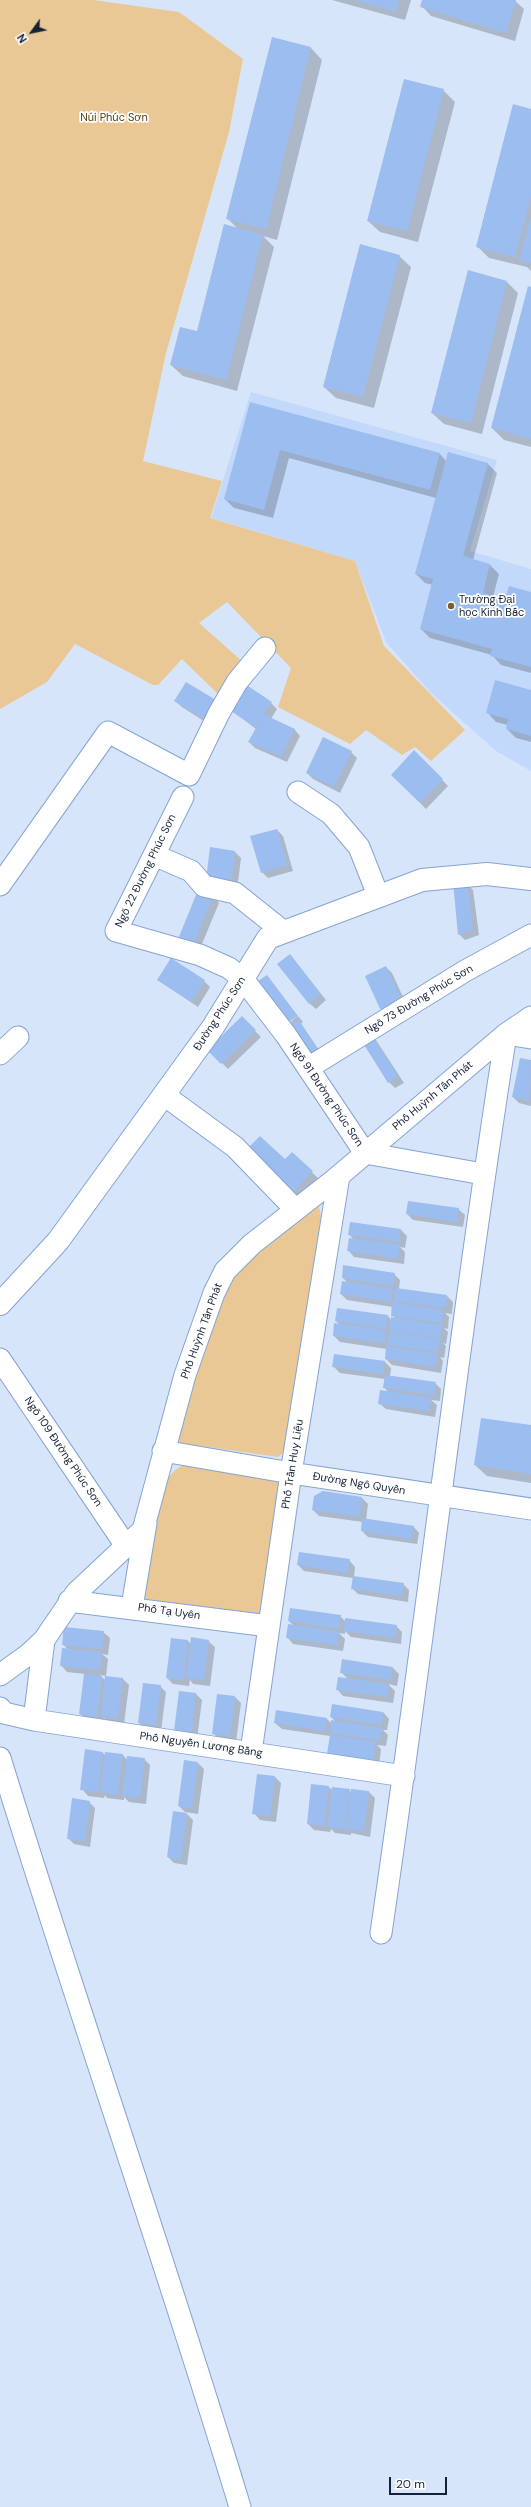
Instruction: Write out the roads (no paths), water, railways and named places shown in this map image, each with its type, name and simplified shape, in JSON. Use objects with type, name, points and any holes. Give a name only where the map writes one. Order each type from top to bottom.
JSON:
[{"type":"street","points":[[0,885],[108,732],[189,775],[219,713],[237,682],[265,648]]},
{"type":"street","points":[[298,792],[331,814],[359,847],[378,895]]},
{"type":"street","name":"Ngõ 22 Đường Phúc Sơn","points":[[183,797],[116,931],[200,955],[229,968],[243,979]]},
{"type":"street","points":[[154,855],[191,871],[204,886],[235,893],[284,932]]},
{"type":"street","name":"Đường Phúc Sơn","points":[[1,1300],[58,1241],[213,1027],[268,938],[378,895],[422,880],[440,876],[487,874],[531,879]]},
{"type":"street","name":"Ngõ 73 Đường Phúc Sơn","points":[[308,1068],[466,971],[531,935]]},
{"type":"street","name":"Ngõ 91 Đường Phúc Sơn","points":[[243,979],[308,1068],[365,1154],[483,1174]]},
{"type":"street","name":"Phố Huỳnh Tấn Phát","points":[[0,1675],[29,1654],[44,1640],[69,1601],[139,1534],[146,1523],[185,1375],[220,1281],[226,1271],[252,1244],[339,1176],[506,1034],[531,1017]]},
{"type":"street","points":[[381,1933],[442,1496],[483,1174],[506,1034],[531,1038]]},
{"type":"street","points":[[0,1054],[18,1037]]},
{"type":"street","points":[[164,1095],[235,1146],[295,1209]]},
{"type":"street","name":"Phố Trần Huy Liệu","points":[[251,1752],[291,1473],[339,1176]]},
{"type":"street","name":"Ngõ 109 Đường Phúc Sơn","points":[[0,1359],[126,1546]]},
{"type":"street","name":"Đường Ngô Quyền","points":[[164,1451],[291,1473],[531,1509]]},
{"type":"street","points":[[132,1607],[146,1523]]},
{"type":"street","name":"Phố Tạ Uyên","points":[[69,1601],[132,1607],[269,1626]]},
{"type":"street","points":[[34,1720],[44,1640]]},
{"type":"street","name":"Phố Nguyễn Lương Bằng","points":[[0,1708],[4,1713],[34,1720],[404,1776]]},
{"type":"street","points":[[0,1758],[80,2012],[192,2350],[240,2507]]},
{"type":"place","name":"Trường Đại học Kinh Bắc","points":[[451,606]]},
{"type":"park label","name":"Núi Phúc Sơn","points":[[114,118]]}]
